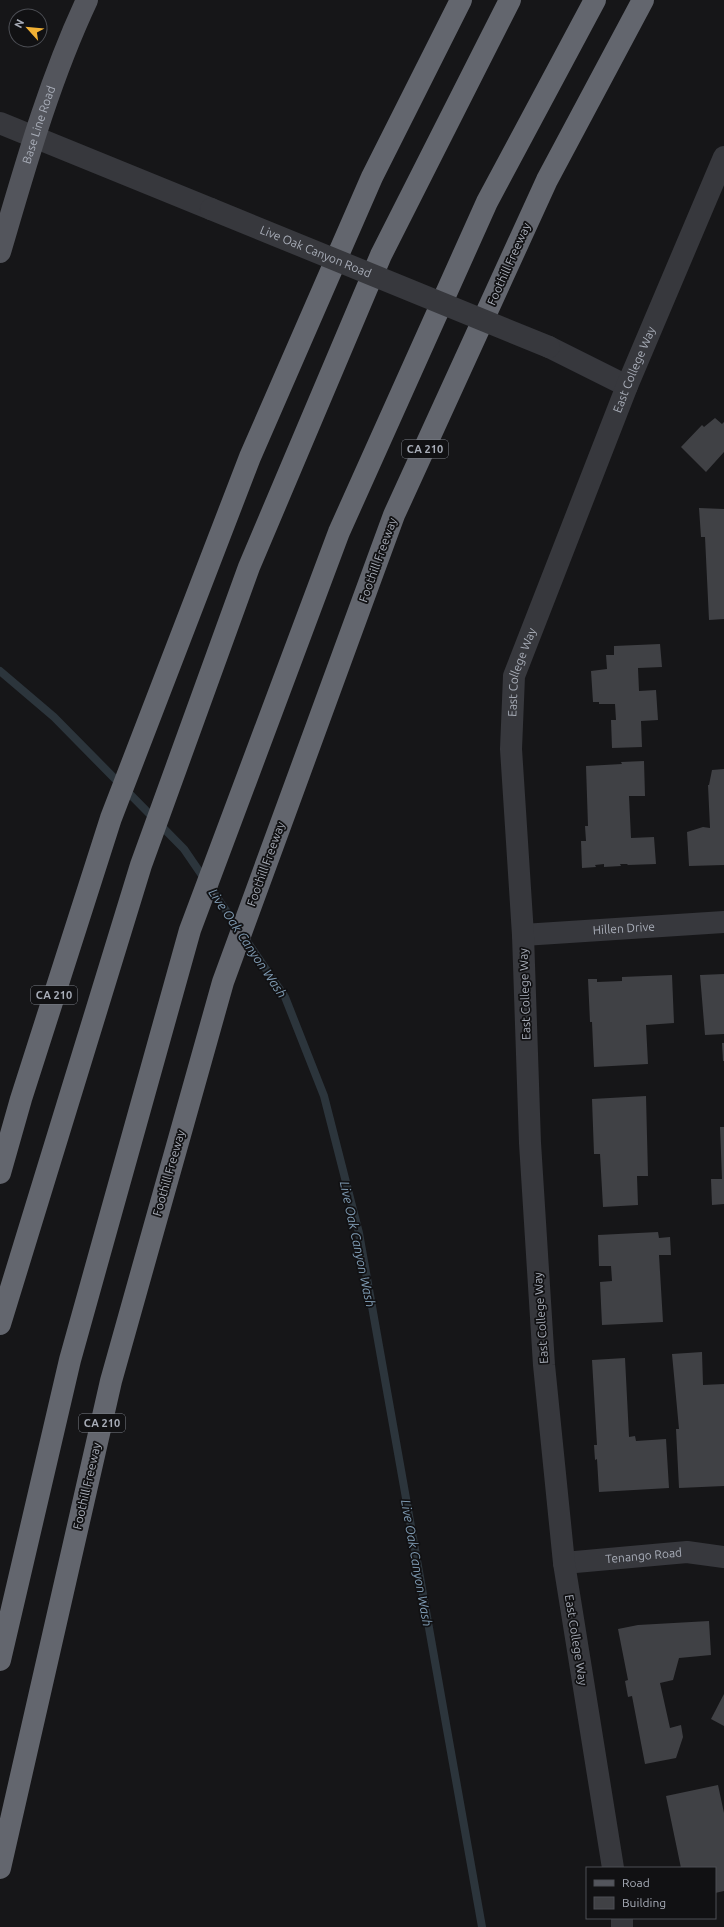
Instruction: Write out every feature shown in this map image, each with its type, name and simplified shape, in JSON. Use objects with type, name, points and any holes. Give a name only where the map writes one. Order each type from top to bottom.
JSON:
[{"type":"highway","name":"CA 210","points":[[0,1173],[21,1099],[111,818],[253,449],[372,177],[461,0]]},
{"type":"highway","points":[[0,1324],[141,865],[249,567],[381,256],[510,0]]},
{"type":"highway","points":[[0,1660],[70,1360],[190,930],[342,525],[487,202],[595,0]]},
{"type":"highway","name":"Foothill Freeway","points":[[0,1868],[111,1381],[223,982],[394,516],[547,180],[643,0]]},
{"type":"main road","name":"Base Line Road","points":[[0,252],[34,136],[69,40],[87,0]]},
{"type":"street","name":"Live Oak Canyon Road","points":[[0,124],[34,136],[549,348],[627,386]]},
{"type":"street","name":"East College Way","points":[[614,1867],[564,1563],[543,1350],[530,1143],[523,936],[511,749],[514,676],[627,386],[724,157]]},
{"type":"street","name":"Hillen Drive","points":[[523,936],[724,922]]},
{"type":"street","name":"Tenango Road","points":[[564,1563],[687,1552],[724,1557]]},
{"type":"building","points":[[715,418],[722,424],[724,422],[724,452],[706,472],[681,447],[702,425],[704,427]]},
{"type":"building","points":[[699,508],[724,509],[724,619],[709,620],[705,537],[701,537]]},
{"type":"building","points":[[660,644],[662,667],[638,668],[639,691],[656,690],[658,720],[641,721],[642,747],[612,748],[611,720],[616,720],[615,704],[599,704],[599,702],[593,702],[591,671],[607,669],[606,655],[614,655],[614,646]]},
{"type":"building","points":[[644,761],[645,796],[629,796],[631,838],[654,837],[656,864],[620,864],[621,866],[604,867],[604,864],[595,865],[596,867],[582,868],[581,841],[586,841],[585,826],[588,826],[586,766]]},
{"type":"building","points":[[724,769],[724,865],[689,866],[687,832],[703,827],[710,828],[708,785],[712,770]]},
{"type":"building","points":[[724,974],[724,1034],[705,1035],[700,975]]},
{"type":"building","points":[[672,975],[674,1023],[646,1025],[648,1064],[594,1067],[588,979],[597,979],[597,982],[622,981],[622,977]]},
{"type":"building","points":[[722,1043],[724,1043],[724,1061],[723,1061]]},
{"type":"building","points":[[646,1096],[648,1176],[637,1176],[638,1205],[603,1207],[600,1154],[594,1154],[592,1099]]},
{"type":"building","points":[[720,1127],[724,1127],[724,1204],[712,1205],[711,1179],[722,1179]]},
{"type":"building","points":[[658,1232],[659,1238],[670,1237],[671,1255],[659,1255],[663,1322],[602,1325],[600,1282],[612,1281],[611,1266],[599,1266],[598,1235]]},
{"type":"building","points":[[702,1352],[703,1385],[724,1384],[724,1486],[679,1488],[676,1429],[679,1429],[672,1354]]},
{"type":"building","points":[[625,1358],[629,1437],[635,1436],[636,1441],[666,1439],[669,1488],[599,1492],[597,1459],[595,1460],[594,1445],[597,1445],[592,1360]]},
{"type":"building","points":[[709,1621],[711,1655],[679,1658],[673,1680],[660,1683],[670,1728],[681,1725],[683,1737],[676,1758],[645,1764],[632,1696],[628,1697],[625,1681],[628,1680],[618,1629],[638,1625]]},
{"type":"building","points":[[724,1694],[724,1726],[711,1719]]},
{"type":"building","points":[[718,1785],[724,1813],[724,1891],[716,1893],[716,1867],[681,1867],[666,1796]]},
{"type":"waterway","name":"Live Oak Canyon Wash","points":[[0,671],[54,717],[184,849],[285,997],[324,1096],[359,1233],[482,1927]]}]
